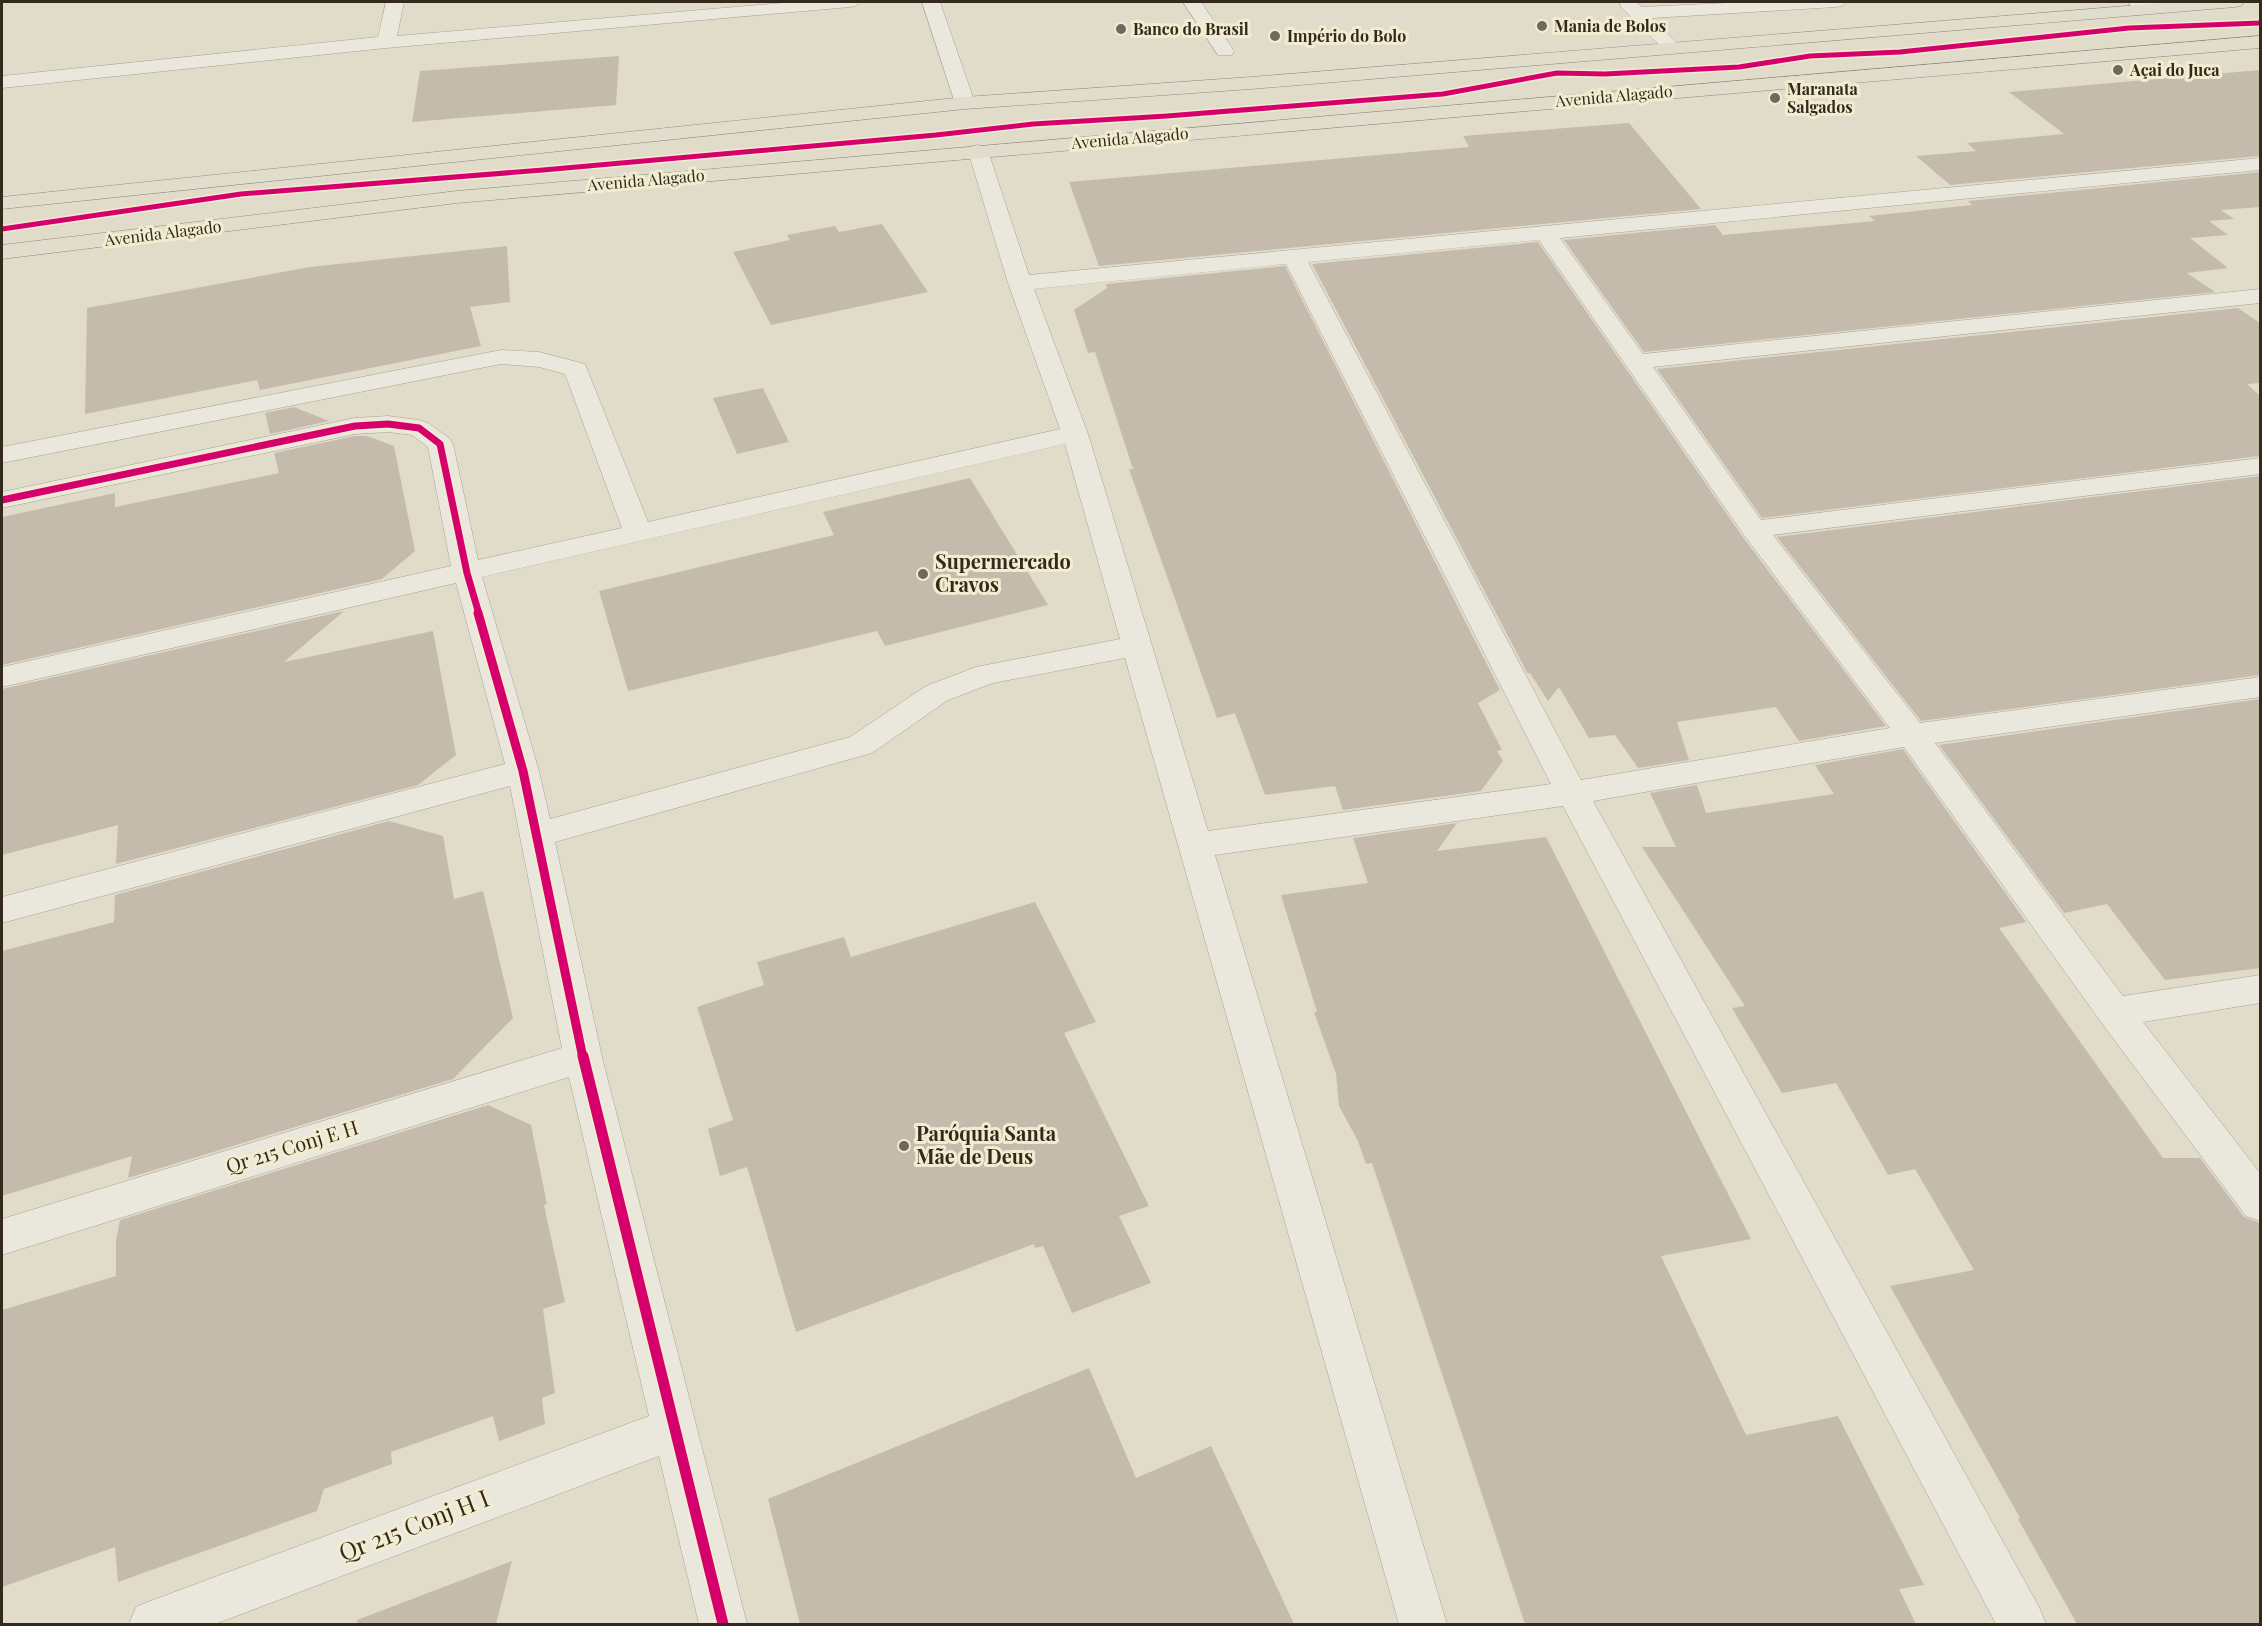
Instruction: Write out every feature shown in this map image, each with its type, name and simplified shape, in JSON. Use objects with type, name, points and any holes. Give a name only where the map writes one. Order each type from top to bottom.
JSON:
[{"type":"main road","points":[[2,202],[454,158],[965,103],[1251,83],[2235,2]]},
{"type":"main road","points":[[2212,3],[2200,9],[2196,20],[2201,25],[2215,33],[2260,40]]},
{"type":"main road","points":[[2087,14],[2116,21],[2133,31],[2139,40],[2133,51]]},
{"type":"main road","name":"Avenida Alagado","points":[[2,252],[457,197],[2260,40]]},
{"type":"main road","points":[[558,188],[545,177],[543,170],[548,157],[560,147]]},
{"type":"main road","points":[[454,158],[471,164],[476,174],[457,197]]},
{"type":"street","points":[[386,42],[395,2]]},
{"type":"street","points":[[2,82],[386,42],[850,2]]},
{"type":"street","points":[[931,2],[965,103]]},
{"type":"street","points":[[1192,2],[1225,51]]},
{"type":"street","points":[[1631,7],[1836,2]]},
{"type":"street","points":[[2137,2],[2164,7]]},
{"type":"street","points":[[1631,7],[1673,48]]},
{"type":"street","points":[[978,151],[1020,283],[1075,434],[1423,1624]]},
{"type":"street","points":[[1020,283],[2260,164]]},
{"type":"street","points":[[1546,234],[1754,529],[1912,735],[2114,1012],[2260,1203]]},
{"type":"street","points":[[1294,257],[1572,793],[2022,1624]]},
{"type":"street","points":[[1635,362],[2260,296]]},
{"type":"street","points":[[2,455],[501,357],[535,357],[576,369],[638,533]]},
{"type":"street","points":[[2,500],[355,426],[388,424],[419,428],[440,444],[467,573],[523,771],[584,1057],[723,1624]]},
{"type":"street","points":[[2,677],[1075,434]]},
{"type":"street","points":[[1754,529],[2260,466]]},
{"type":"street","points":[[537,835],[861,745],[937,693],[987,674],[1137,646]]},
{"type":"street","points":[[1195,845],[1572,793],[1912,735],[2260,687]]},
{"type":"street","points":[[2,910],[523,771]]},
{"type":"street","points":[[2114,1012],[2260,988]]},
{"type":"street","name":"Qr 215 Conj E H","points":[[2,1237],[584,1057]]},
{"type":"street","name":"Qr 215 Conj H I","points":[[153,1624],[675,1428]]},
{"type":"building","points":[[619,56],[616,105],[412,122],[420,71]]},
{"type":"building","points":[[2260,70],[2260,156],[1950,185],[1916,156],[1976,151],[1967,143],[2064,134],[2009,92]]},
{"type":"building","points":[[1629,123],[1701,209],[1099,266],[1069,182],[1469,147],[1463,136]]},
{"type":"building","points":[[2260,172],[2260,207],[2221,210],[2234,219],[2209,221],[2228,235],[2190,238],[2228,268],[2187,273],[2215,292],[1644,352],[1564,240],[1715,225],[1723,235],[1875,221],[1869,216],[1972,205],[1968,201]]},
{"type":"building","points":[[882,224],[928,292],[771,325],[733,252],[790,240],[787,235],[835,226],[839,232]]},
{"type":"building","points":[[1538,242],[1742,536],[1886,726],[1799,741],[1776,707],[1677,722],[1689,760],[1638,768],[1615,735],[1589,738],[1559,687],[1548,701],[1530,673],[1528,674],[1312,264]]},
{"type":"building","points":[[507,246],[510,302],[470,307],[481,346],[260,390],[257,380],[85,414],[87,308],[310,267]]},
{"type":"building","points":[[1285,266],[1500,690],[1478,703],[1502,750],[1497,751],[1503,761],[1481,791],[1343,810],[1335,786],[1265,795],[1235,713],[1217,718],[1129,469],[1133,469],[1095,352],[1088,353],[1074,310],[1107,288],[1106,284]]},
{"type":"building","points":[[2238,308],[2260,323],[2260,383],[2247,384],[2260,396],[2260,456],[1762,518],[1657,369]]},
{"type":"building","points":[[763,388],[789,442],[737,454],[713,398]]},
{"type":"building","points":[[294,407],[329,421],[270,434],[265,413]]},
{"type":"building","points":[[355,436],[367,436],[394,446],[415,551],[382,579],[2,665],[2,517],[115,493],[115,507],[279,473],[274,453]]},
{"type":"building","points":[[2260,476],[2260,675],[1921,721],[1777,537]]},
{"type":"building","points":[[970,478],[1048,605],[885,646],[877,631],[628,691],[599,591],[834,535],[823,512]]},
{"type":"building","points":[[344,611],[284,662],[433,631],[456,755],[418,785],[116,864],[118,825],[2,855],[2,689]]},
{"type":"building","points":[[2260,699],[2260,968],[2165,980],[2107,904],[2064,913],[1939,745]]},
{"type":"building","points":[[1903,749],[2026,922],[1999,928],[2163,1158],[2200,1158],[2244,1217],[2260,1223],[2260,1624],[2077,1624],[1890,1286],[1974,1270],[1915,1169],[1888,1175],[1836,1083],[1782,1093],[1732,1008],[1745,1006],[1642,847],[1676,847],[1650,793],[1697,785],[1706,813],[1834,794],[1815,765]]},
{"type":"building","points":[[389,821],[443,836],[454,899],[483,891],[513,1018],[453,1079],[128,1178],[132,1156],[2,1196],[2,951],[114,922],[115,895]]},
{"type":"building","points":[[1457,823],[1437,851],[1546,837],[1751,1239],[1661,1256],[1746,1435],[1838,1416],[1924,1585],[1899,1589],[1916,1624],[1525,1624],[1372,1163],[1366,1164],[1358,1141],[1339,1106],[1336,1074],[1314,1012],[1317,1012],[1281,895],[1368,883],[1353,838]]},
{"type":"building","points":[[1035,902],[1096,1022],[1064,1033],[1149,1206],[1119,1216],[1151,1283],[1072,1313],[1043,1246],[1035,1248],[1034,1244],[796,1332],[747,1167],[720,1176],[708,1129],[733,1120],[697,1007],[764,985],[757,962],[844,937],[851,957]]},
{"type":"building","points":[[488,1105],[531,1125],[547,1204],[544,1205],[565,1302],[543,1309],[555,1393],[542,1398],[545,1424],[499,1441],[493,1416],[391,1452],[392,1464],[324,1489],[317,1511],[118,1582],[115,1547],[2,1587],[2,1310],[116,1276],[116,1241],[120,1220]]},
{"type":"building","points":[[1089,1368],[1136,1478],[1211,1446],[1294,1624],[800,1624],[768,1499]]},
{"type":"building","points":[[512,1561],[496,1624],[358,1624],[357,1620]]},
{"type":"cycle path","points":[[2,229],[241,194],[543,170],[936,135],[1033,124],[1167,116],[1443,94],[1557,73],[1605,74],[1739,67],[1810,56],[1900,52],[2129,28],[2260,23]]},
{"type":"cycle path","points":[[2,500],[355,426],[388,424],[419,428],[440,444],[467,573],[523,771],[583,1057],[723,1624]]},
{"type":"place","name":"Mania de Bolos","points":[[1542,26]]},
{"type":"place","name":"Banco do Brasil","points":[[1121,29]]},
{"type":"place","name":"Império do Bolo","points":[[1275,36]]},
{"type":"place","name":"Açai do Juca","points":[[2118,70]]},
{"type":"place","name":"Maranata Salgados","points":[[1775,98]]},
{"type":"place","name":"Supermercado Cravos","points":[[923,574]]},
{"type":"place","name":"Paróquia Santa Mãe de Deus","points":[[904,1146]]}]
